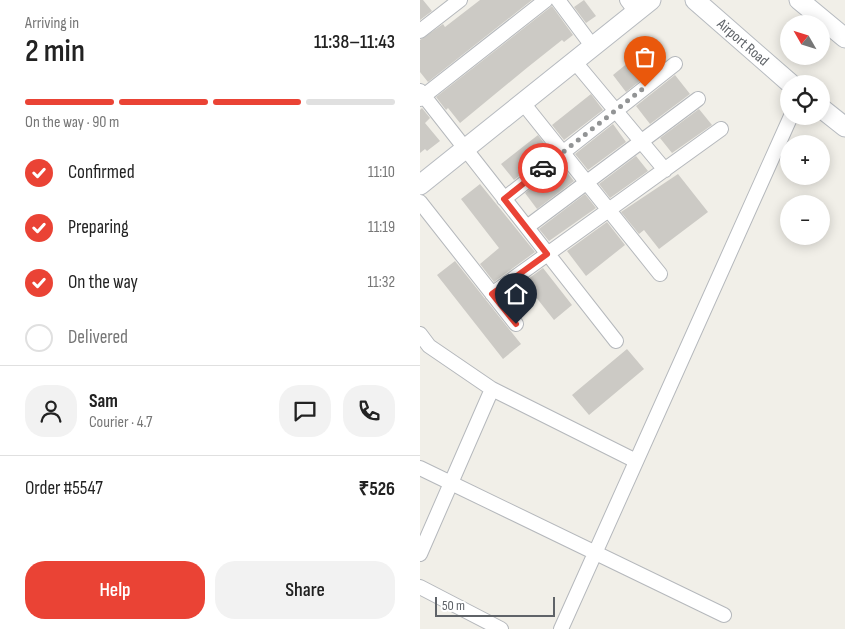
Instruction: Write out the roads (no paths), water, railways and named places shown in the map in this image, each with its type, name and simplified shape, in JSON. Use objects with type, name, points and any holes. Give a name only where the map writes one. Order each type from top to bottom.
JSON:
[{"type":"street","points":[[420,31],[460,0]]},
{"type":"street","points":[[546,0],[421,96],[466,150],[616,341]]},
{"type":"street","points":[[558,0],[593,47]]},
{"type":"street","name":"Airport Road","points":[[695,0],[782,75]]},
{"type":"street","points":[[799,0],[845,38]]},
{"type":"street","points":[[420,186],[593,47],[638,4]]},
{"type":"street","points":[[575,62],[665,170]]},
{"type":"street","points":[[504,199],[675,64]]},
{"type":"street","points":[[527,227],[698,99]]},
{"type":"street","points":[[523,103],[660,274]]},
{"type":"street","points":[[830,115],[845,127]]},
{"type":"street","points":[[561,629],[787,125]]},
{"type":"street","points":[[492,294],[721,129]]},
{"type":"street","points":[[420,202],[516,324]]},
{"type":"street","points":[[420,334],[429,346],[492,389],[636,461]]},
{"type":"street","points":[[420,554],[492,389]]},
{"type":"street","points":[[420,468],[724,616]]},
{"type":"street","points":[[420,587],[502,629]]}]
